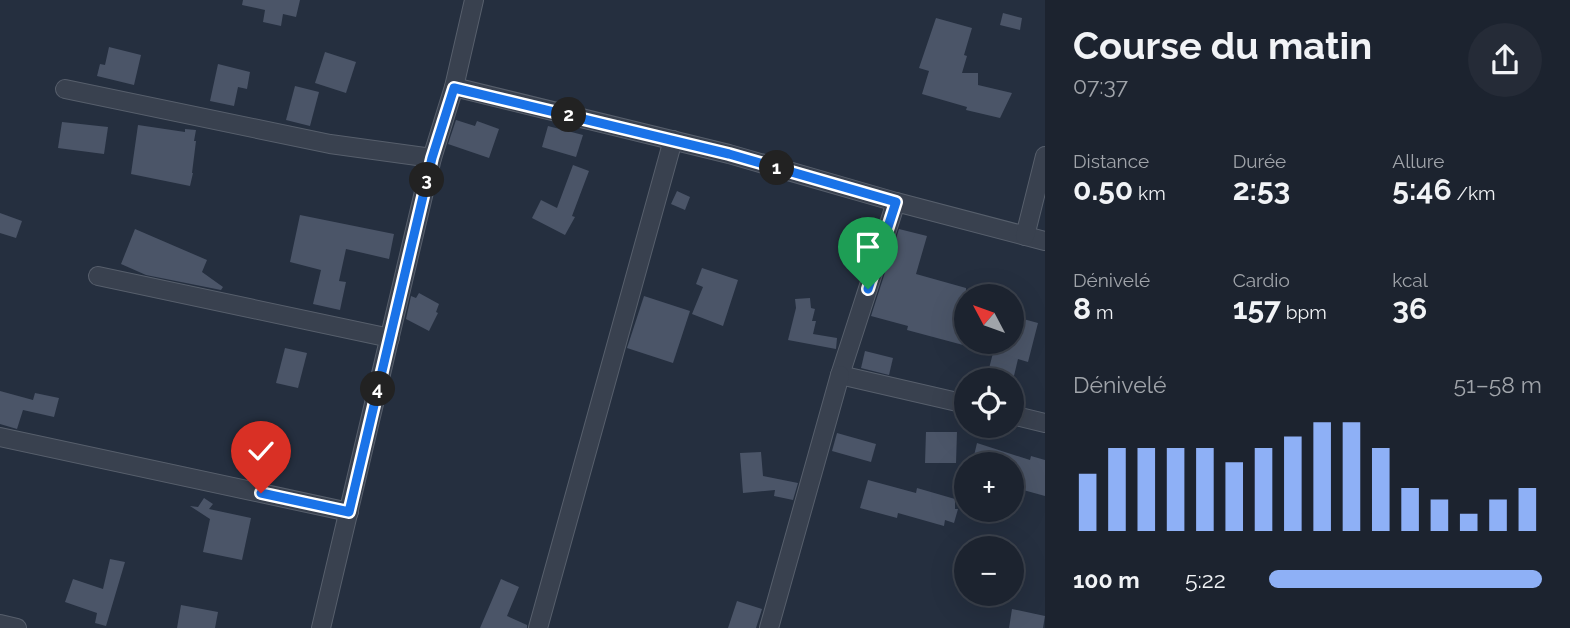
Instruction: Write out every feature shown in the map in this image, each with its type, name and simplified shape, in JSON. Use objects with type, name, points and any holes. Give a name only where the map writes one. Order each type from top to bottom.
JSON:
[{"type":"street","points":[[321,628],[432,158],[454,88],[474,0]]},
{"type":"street","points":[[454,88],[729,154],[1045,241]]},
{"type":"street","points":[[65,89],[330,144],[432,158]]},
{"type":"street","points":[[538,628],[673,140]]},
{"type":"street","points":[[1025,236],[1045,156]]},
{"type":"street","points":[[769,628],[840,375],[896,202]]},
{"type":"street","points":[[98,276],[390,338]]},
{"type":"street","points":[[840,375],[954,401]]},
{"type":"street","points":[[1024,418],[1045,423]]},
{"type":"street","points":[[0,437],[349,512]]},
{"type":"street","points":[[0,624],[17,628]]},
{"type":"building","points":[[243,0],[300,0],[296,17],[283,14],[281,26],[263,22],[265,10],[242,5]]},
{"type":"building","points":[[1003,13],[1022,18],[1020,30],[1000,25]]},
{"type":"building","points":[[936,18],[972,28],[962,73],[978,73],[978,85],[1012,93],[1000,118],[966,110],[967,107],[922,94],[929,71],[919,68]]},
{"type":"building","points":[[109,47],[141,55],[134,85],[97,76],[100,64],[105,65]]},
{"type":"building","points":[[325,52],[356,62],[346,93],[315,83]]},
{"type":"building","points":[[218,64],[250,72],[247,89],[238,87],[234,106],[210,101]]},
{"type":"building","points":[[295,86],[319,92],[310,126],[286,120]]},
{"type":"building","points":[[456,120],[475,126],[477,121],[499,129],[489,158],[448,144]]},
{"type":"building","points":[[62,122],[108,127],[104,154],[58,148]]},
{"type":"building","points":[[138,125],[185,132],[185,129],[196,130],[190,186],[131,174]]},
{"type":"building","points":[[548,126],[583,135],[576,157],[542,147]]},
{"type":"building","points":[[573,165],[589,171],[572,216],[575,217],[565,235],[532,218],[541,200],[557,208]]},
{"type":"building","points":[[677,191],[690,197],[685,210],[671,204]]},
{"type":"building","points":[[0,213],[22,221],[16,238],[0,233]]},
{"type":"building","points":[[300,215],[394,234],[389,259],[346,249],[339,281],[346,282],[340,310],[313,304],[321,270],[290,262]]},
{"type":"building","points":[[135,229],[207,260],[202,272],[223,287],[221,290],[146,275],[121,264]]},
{"type":"building","points":[[899,229],[927,236],[916,274],[954,285],[954,343],[907,330],[908,326],[871,316]]},
{"type":"building","points":[[702,268],[738,280],[723,326],[692,314],[703,287],[696,284]]},
{"type":"building","points":[[419,293],[439,304],[438,313],[429,331],[406,319],[411,296],[416,298]]},
{"type":"building","points":[[644,296],[690,311],[673,363],[627,348]]},
{"type":"building","points":[[810,298],[811,308],[815,309],[812,321],[816,321],[813,334],[837,338],[836,349],[788,340],[796,308],[795,299]]},
{"type":"building","points":[[1024,319],[1038,323],[1028,362],[1018,359],[1016,368],[989,368],[993,354],[1024,354]]},
{"type":"building","points":[[285,348],[307,353],[298,388],[276,383]]},
{"type":"building","points":[[865,351],[893,358],[889,375],[861,368]]},
{"type":"building","points":[[0,391],[33,400],[35,393],[59,398],[54,417],[23,410],[17,429],[0,424]]},
{"type":"building","points":[[926,432],[954,432],[954,438],[957,438],[954,463],[925,463]]},
{"type":"building","points":[[837,433],[876,444],[871,462],[832,451]]},
{"type":"building","points":[[977,443],[1005,452],[975,452]]},
{"type":"building","points":[[761,452],[763,476],[798,483],[793,500],[774,496],[775,490],[743,493],[740,453]]},
{"type":"building","points":[[1031,456],[1045,460],[1045,496],[1024,490],[1024,458],[1030,460]]},
{"type":"building","points":[[868,480],[916,493],[917,488],[954,499],[954,522],[954,523],[945,520],[944,526],[898,513],[897,518],[860,508]]},
{"type":"building","points":[[204,498],[213,504],[209,509],[251,518],[242,560],[203,552],[210,519],[190,506],[198,507]]},
{"type":"building","points":[[110,559],[125,562],[106,626],[95,623],[97,613],[65,602],[73,579],[103,589]]},
{"type":"building","points":[[501,579],[519,587],[507,616],[527,625],[527,628],[480,628]]},
{"type":"building","points":[[737,601],[762,609],[756,628],[728,628]]},
{"type":"building","points":[[181,605],[218,612],[215,628],[177,628]]},
{"type":"building","points":[[1012,609],[1045,616],[1043,628],[1009,628]]},
{"type":"route","points":[[261,493],[349,512],[432,158],[454,88],[729,154],[896,202],[868,289]]}]
